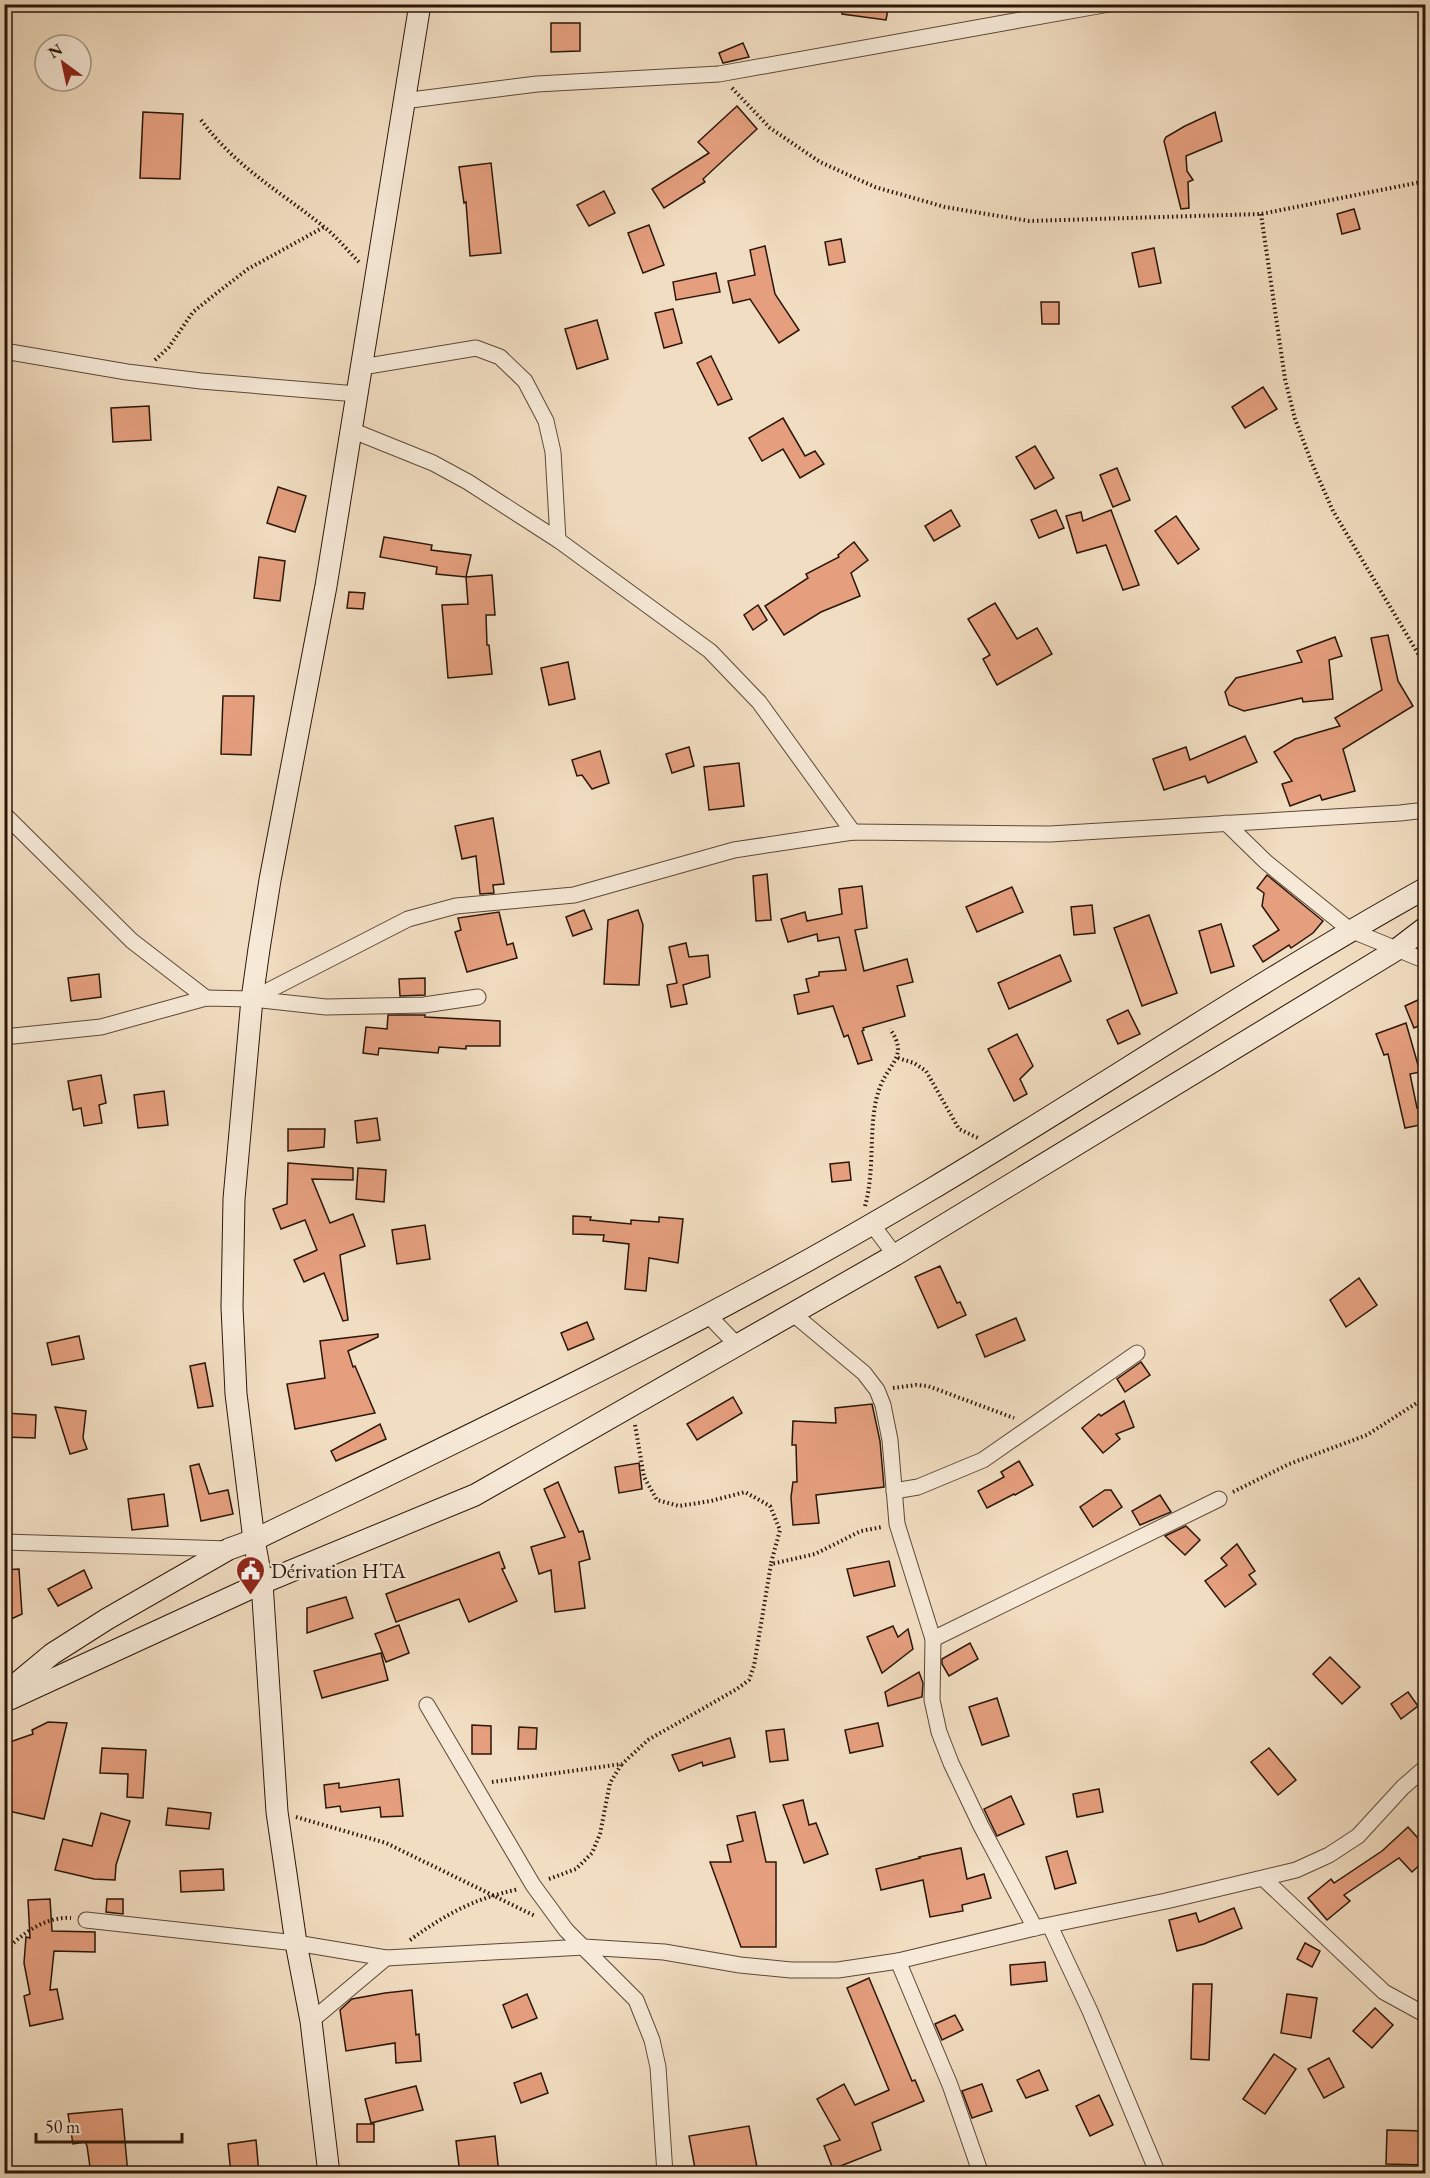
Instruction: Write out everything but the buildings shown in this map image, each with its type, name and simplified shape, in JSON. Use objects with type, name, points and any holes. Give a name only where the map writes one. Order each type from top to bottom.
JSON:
[{"type":"main road","points":[[329,2174],[311,2021],[296,1943],[278,1812],[262,1584],[254,1540],[236,1394],[231,1307],[234,1199],[252,999],[270,880],[326,586],[420,4]]},
{"type":"main road","points":[[4,1694],[62,1649],[107,1619],[229,1549],[254,1540],[519,1411],[708,1315],[929,1191],[1350,930],[1425,888]]},
{"type":"main road","points":[[4,1702],[262,1584],[475,1495],[895,1256],[1396,950],[1425,927]]},
{"type":"street","points":[[403,100],[537,84],[719,74],[1109,4]]},
{"type":"street","points":[[362,367],[476,348],[500,357],[525,381],[546,422],[553,452],[558,540]]},
{"type":"street","points":[[4,351],[127,372],[201,381],[357,394]]},
{"type":"street","points":[[351,430],[433,463],[460,477],[558,540],[710,651],[759,702],[853,832]]},
{"type":"street","points":[[252,999],[408,919],[456,906],[573,895],[734,850],[853,832],[1050,834],[1425,810]]},
{"type":"street","points":[[4,814],[132,941],[206,998]]},
{"type":"street","points":[[1226,823],[1266,862],[1350,930],[1425,961]]},
{"type":"street","points":[[4,1037],[101,1027],[206,998],[252,999],[327,1007],[424,1005],[478,997]]},
{"type":"street","points":[[871,1223],[895,1256]]},
{"type":"street","points":[[792,1313],[864,1373],[877,1390],[884,1405],[890,1440],[897,1524],[933,1639],[932,1700],[939,1732],[951,1764],[976,1816],[1043,1927],[1090,2011],[1158,2174]]},
{"type":"street","points":[[708,1315],[737,1345]]},
{"type":"street","points":[[894,1491],[918,1487],[982,1460],[1137,1353]]},
{"type":"street","points":[[933,1639],[1219,1498]]},
{"type":"street","points":[[4,1542],[229,1549]]},
{"type":"street","points":[[428,1705],[533,1886],[566,1930],[636,2000],[652,2040],[658,2067],[665,2174]]},
{"type":"street","points":[[86,1920],[296,1943],[386,1958],[584,1947],[664,1952],[740,1965],[791,1970],[838,1970],[897,1961],[1296,1870],[1329,1856],[1358,1836],[1403,1787],[1425,1767]]},
{"type":"street","points":[[1264,1879],[1384,1992],[1425,2015]]},
{"type":"street","points":[[311,2021],[386,1958]]},
{"type":"street","points":[[897,1961],[950,2085],[981,2174]]},
{"type":"path","points":[[719,74],[770,128],[820,162],[875,187],[945,207],[1029,220],[1261,214],[1425,181]]},
{"type":"path","points":[[201,120],[217,141],[256,177],[324,227],[360,263],[375,288]]},
{"type":"path","points":[[1261,214],[1285,379],[1295,419],[1333,511],[1425,666]]},
{"type":"path","points":[[127,372],[151,364],[169,347],[193,312],[248,269],[324,227]]},
{"type":"path","points":[[853,1234],[869,1194],[875,1112],[880,1087],[898,1058],[897,1043],[890,1029]]},
{"type":"path","points":[[898,1058],[914,1063],[926,1071],[959,1129],[982,1139]]},
{"type":"path","points":[[877,1390],[916,1385],[928,1386],[1031,1426]]},
{"type":"path","points":[[1219,1498],[1289,1464],[1367,1435],[1425,1397]]},
{"type":"path","points":[[1417,1403],[1425,1405]]},
{"type":"path","points":[[476,1785],[622,1764],[648,1740],[737,1689],[748,1680],[754,1666],[771,1564],[780,1530],[770,1506],[745,1492],[679,1506],[657,1500],[644,1477],[631,1405]]},
{"type":"path","points":[[771,1564],[815,1554],[861,1531],[897,1524]]},
{"type":"path","points":[[278,1812],[386,1843],[537,1917]]},
{"type":"path","points":[[4,1952],[37,1925],[66,1918],[86,1920]]},
{"type":"place","name":"Dérivation HTA","points":[[250,1596]]}]
